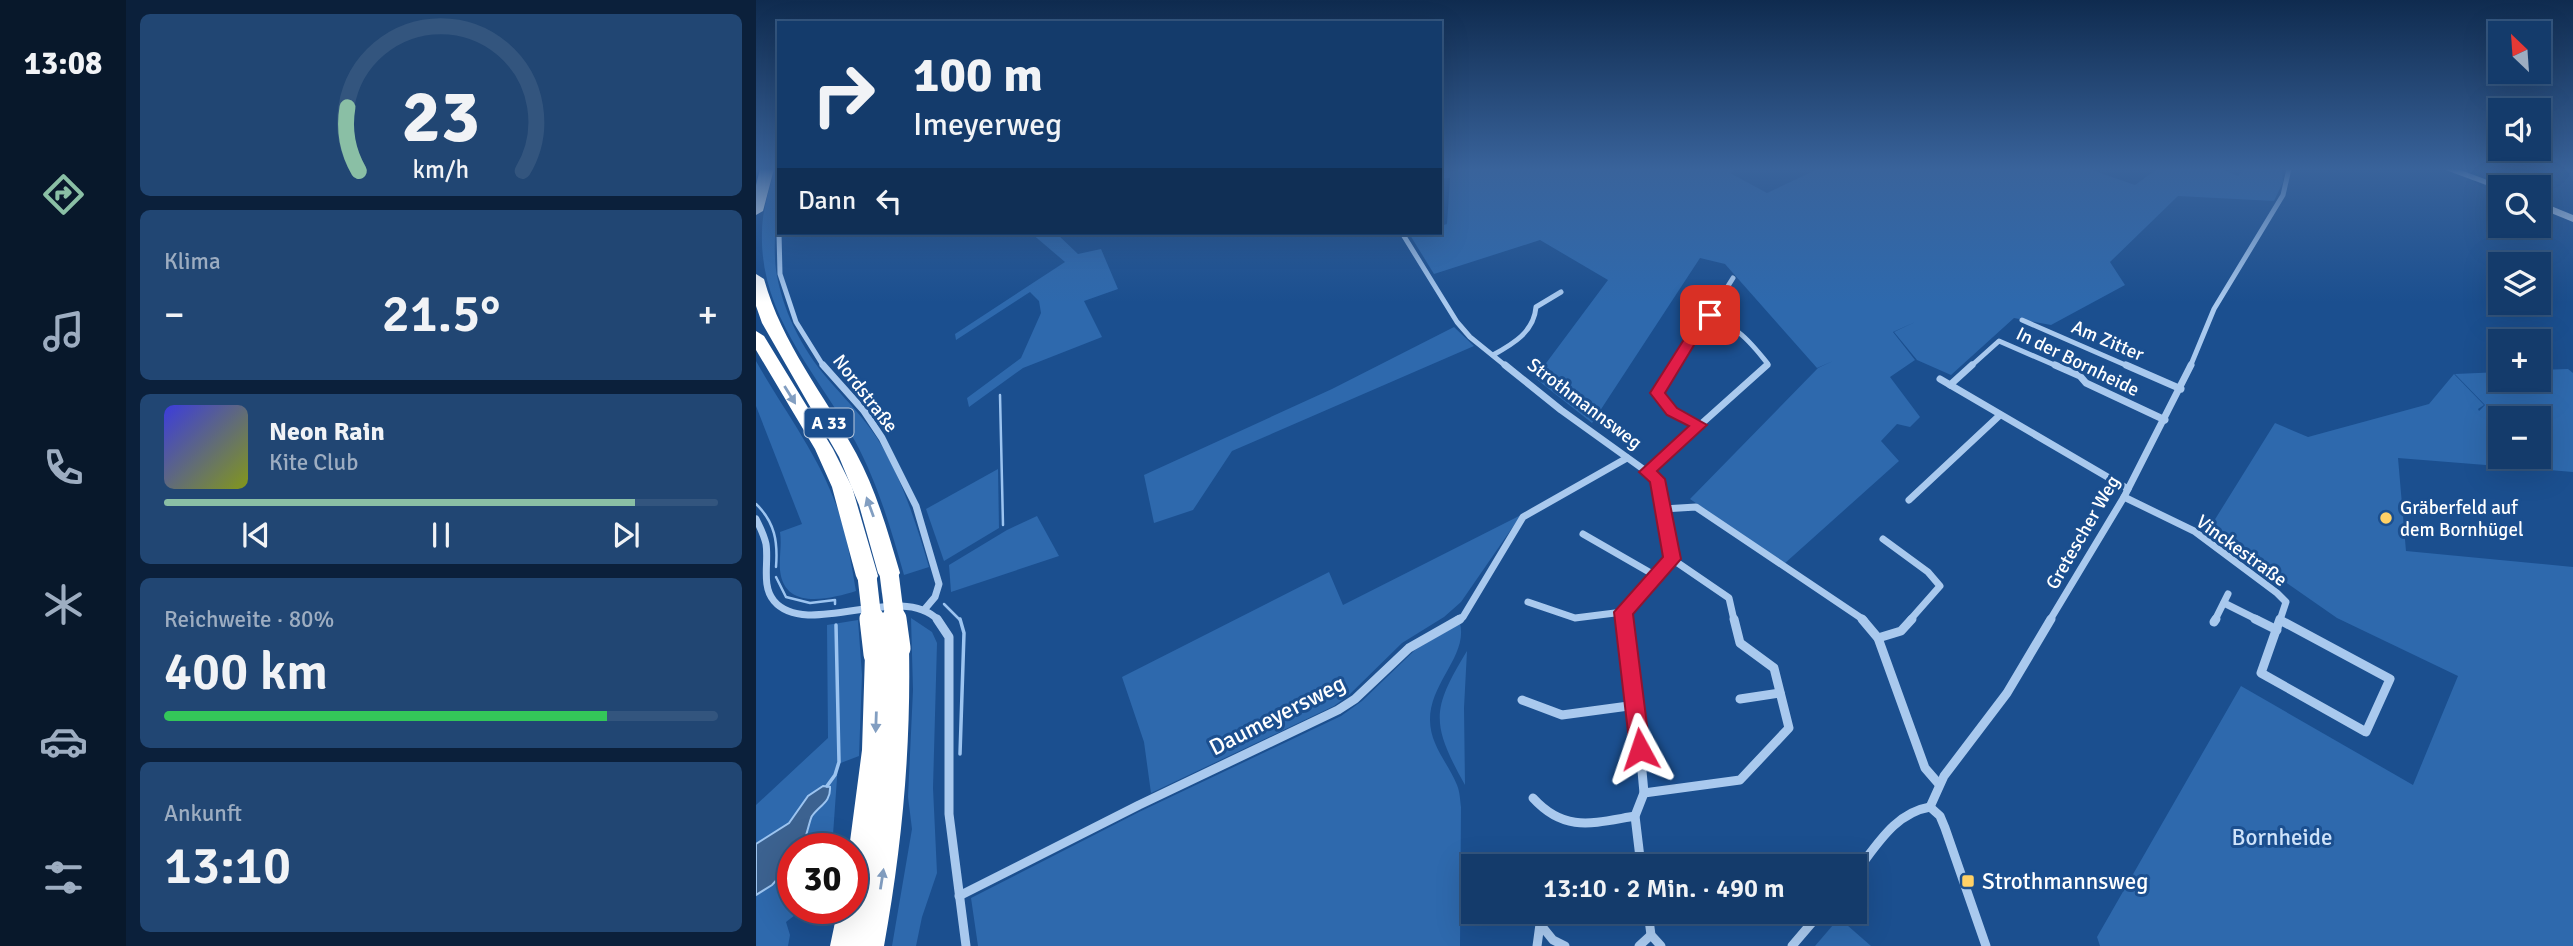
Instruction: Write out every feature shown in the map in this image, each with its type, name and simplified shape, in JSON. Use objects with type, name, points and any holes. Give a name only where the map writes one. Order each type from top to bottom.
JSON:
[{"type":"highway","name":"A 33","points":[[756,279],[765,312],[781,346],[841,441],[859,478],[878,574],[896,772],[888,840],[870,946]]},
{"type":"highway","name":"A 33","points":[[756,336],[824,449],[878,574]]},
{"type":"highway","name":"A 33","points":[[864,833],[872,782],[877,696],[887,651]]},
{"type":"highway","name":"A 33","points":[[844,946],[849,924]]},
{"type":"street","name":"Gretescher Weg","points":[[1930,807],[1938,783],[2007,693],[2126,493],[2181,389],[2214,309],[2272,213]]},
{"type":"street","name":"Nordstraße","points":[[779,235],[780,274],[796,322],[826,370],[864,411],[882,438],[916,506],[937,569],[939,584],[935,597],[924,610]]},
{"type":"street","name":"Strothmannsweg","points":[[1403,235],[1457,322],[1470,337],[1561,410],[1657,479],[1672,559]]},
{"type":"street","points":[[1711,321],[1710,315],[1733,278]]},
{"type":"street","points":[[1493,355],[1518,341],[1534,320],[1536,307],[1561,292]]},
{"type":"street","name":"Am Zitter","points":[[2022,320],[2181,389]]},
{"type":"street","points":[[1647,472],[1700,425],[1768,364],[1735,326],[1723,321],[1700,325],[1658,393],[1672,411],[1700,425]]},
{"type":"street","name":"In der Bornheide","points":[[1950,385],[1999,341],[2080,376],[2085,383],[2165,420]]},
{"type":"street","points":[[1940,379],[2126,493]]},
{"type":"street","points":[[1909,500],[2000,415]]},
{"type":"street","name":"Daumeyersweg","points":[[959,895],[1338,710],[1355,699],[1409,648],[1463,617],[1523,517],[1627,458]]},
{"type":"street","name":"Vinckestraße","points":[[2126,493],[2194,531],[2277,593],[2286,602],[2278,625]]},
{"type":"street","points":[[1663,509],[1696,507],[1861,617],[1878,638],[1925,768],[1938,783]]},
{"type":"street","points":[[756,519],[766,538],[768,551],[760,584],[777,605],[791,611],[830,614],[881,607],[924,610],[945,625],[950,637],[949,814],[965,946]]},
{"type":"street","points":[[1583,534],[1656,576]]},
{"type":"street","points":[[1878,638],[1901,631],[1940,586],[1933,574],[1891,548],[1883,539]]},
{"type":"street","points":[[1528,602],[1575,618],[1623,612],[1672,559],[1729,598],[1741,643],[1774,668],[1789,728],[1740,780],[1644,793]]},
{"type":"street","points":[[2214,622],[2228,594]]},
{"type":"street","points":[[2224,603],[2278,625],[2390,679],[2366,732],[2261,673],[2278,625]]},
{"type":"street","points":[[1623,612],[1636,705],[1644,793],[1635,816],[1640,854]]},
{"type":"street","points":[[1740,699],[1780,693]]},
{"type":"street","points":[[1522,700],[1562,715],[1636,705]]},
{"type":"street","points":[[1533,798],[1544,811],[1573,825],[1635,816]]},
{"type":"street","points":[[1867,859],[1906,814],[1916,807],[1930,807],[1940,816],[1945,828],[1986,946]]},
{"type":"street","points":[[1537,946],[1540,924],[1553,940],[1565,946]]},
{"type":"street","points":[[1650,924],[1651,935],[1661,946]]},
{"type":"street","points":[[1792,946],[1811,924]]},
{"type":"street","points":[[1639,946],[1651,935]]},
{"type":"green space","points":[[764,213],[776,213],[775,264],[791,320],[814,361],[867,424],[886,453],[908,501],[929,567],[904,575],[883,507],[863,457],[780,317],[764,262]]},
{"type":"green space","points":[[1448,213],[2160,213],[2110,262],[2125,285],[2051,325],[2014,318],[1951,375],[1917,360],[1894,332],[1915,322],[1893,332],[1915,360],[1890,377],[1920,417],[1910,427],[1897,424],[1881,441],[1899,461],[1784,564],[1690,499],[1818,368],[1833,361],[1817,368],[1725,264],[1700,258],[1592,423],[1535,378],[1608,280],[1540,240],[1434,274],[1410,235],[1442,235],[1442,225],[1447,224]]},
{"type":"green space","points":[[1033,235],[1058,235],[1078,254],[1101,249],[1118,289],[1084,301],[1102,337],[1023,368],[969,407],[967,398],[1021,358],[1041,313],[1039,301],[1030,292],[956,340],[955,334],[1065,262]]},
{"type":"green space","points":[[1454,327],[1474,346],[1232,451],[1193,510],[1154,523],[1144,475],[1332,389]]},
{"type":"green space","points":[[756,361],[810,450],[829,487],[843,528],[856,591],[834,597],[810,599],[790,592],[783,583],[780,570],[780,532],[802,524],[756,406]]},
{"type":"green space","name":"Bornheide","points":[[2568,369],[2573,373],[2573,472],[2536,469],[2551,469],[2551,406],[2488,406],[2488,465],[2398,458],[2406,551],[2573,567],[2573,946],[2100,946],[2097,937],[2241,686],[2413,785],[2458,676],[2337,618],[2209,529],[2275,423],[2308,437],[2429,404],[2454,374],[2484,405],[2479,411],[2485,405],[2455,374],[2488,373],[2488,392],[2551,392],[2551,370]]},
{"type":"green space","points":[[998,469],[999,528],[944,561],[926,509]]},
{"type":"green space","points":[[1521,515],[1461,602],[1444,617],[1402,643],[1349,695],[1334,706],[1151,793],[1144,742],[1122,677],[1329,572],[1343,605]]},
{"type":"green space","points":[[1037,516],[1059,556],[951,592],[949,565],[1007,530]]},
{"type":"green space","points":[[911,618],[932,632],[937,643],[933,788],[937,873],[922,917],[916,946],[892,946],[912,829],[908,797],[913,690]]},
{"type":"green space","points":[[858,620],[862,675],[859,756],[838,764],[833,833],[777,833],[777,924],[787,924],[790,935],[788,946],[756,946],[756,805],[828,738],[827,625]]},
{"type":"green space","points":[[1460,623],[1459,647],[1436,693],[1430,720],[1433,738],[1460,796],[1460,946],[978,946],[971,898],[1139,812],[1341,716],[1362,701],[1415,650]]},
{"type":"green space","points":[[1467,651],[1464,708],[1465,785],[1446,747],[1440,717],[1447,688]]},
{"type":"green space","points":[[1834,924],[1846,924],[1871,946],[1815,946]]},
{"type":"shaded area","points":[[823,786],[830,787],[829,796],[812,816],[807,833],[777,833],[777,880],[756,895],[756,844],[789,823],[808,796]]},
{"type":"waterway","points":[[1000,395],[1003,525]]},
{"type":"waterway","points":[[756,504],[774,533],[776,567]]},
{"type":"waterway","points":[[776,577],[786,597],[810,603],[835,600],[835,604]]},
{"type":"waterway","points":[[944,604],[960,620]]},
{"type":"waterway","points":[[960,619],[964,633],[960,754]]},
{"type":"waterway","points":[[827,786],[835,775],[839,762],[836,625]]},
{"type":"place","name":"Gräberfeld auf dem Bornhügel","points":[[2386,518]]},
{"type":"place","name":"Strothmannsweg","points":[[1968,881]]},
{"type":"route","points":[[1640,749],[1623,612],[1672,559],[1657,479],[1647,472],[1700,425],[1672,411],[1658,393],[1700,325],[1711,321],[1710,315]]}]
